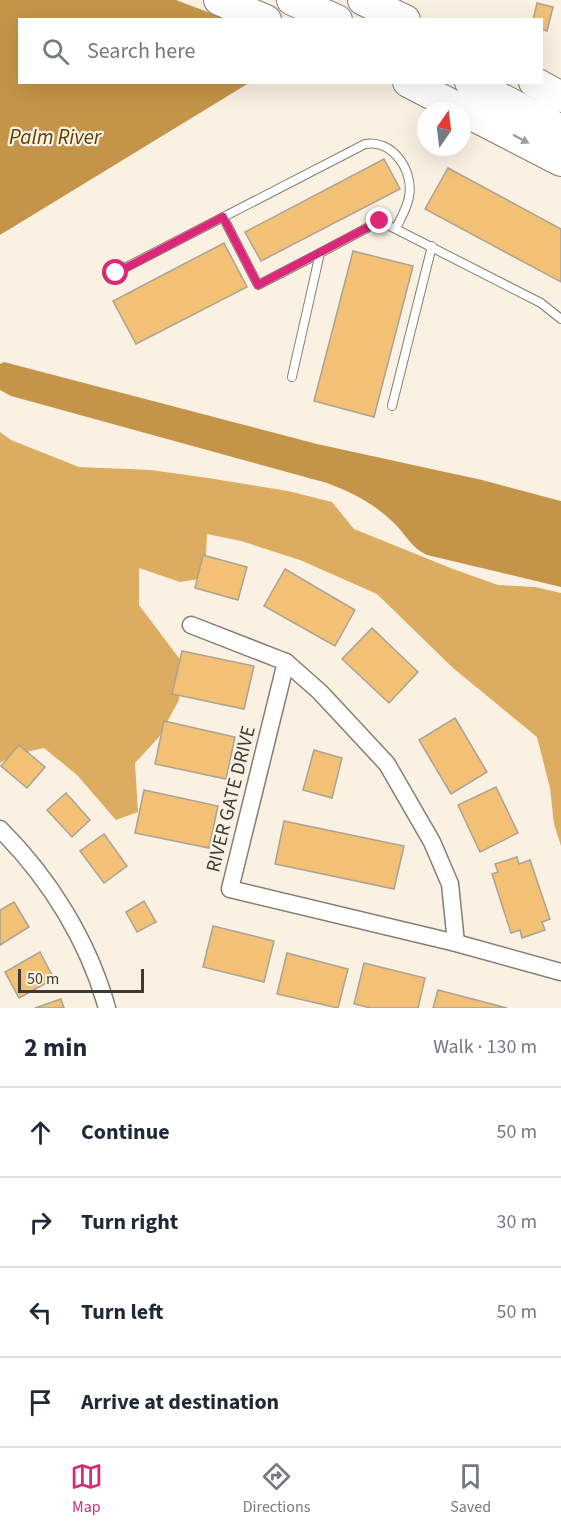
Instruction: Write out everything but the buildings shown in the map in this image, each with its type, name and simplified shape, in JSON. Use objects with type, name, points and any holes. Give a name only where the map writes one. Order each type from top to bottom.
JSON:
[{"type":"highway","points":[[219,0],[261,18]]},
{"type":"highway","points":[[292,0],[332,18]]},
{"type":"highway","points":[[363,0],[401,18]]},
{"type":"highway","points":[[412,84],[561,161]]},
{"type":"highway","points":[[474,84],[561,130]]},
{"type":"highway","points":[[538,84],[561,97]]},
{"type":"street","points":[[191,625],[286,662],[321,692],[387,764],[432,842],[450,884],[456,944]]},
{"type":"street","name":"RIVER GATE DRIVE","points":[[286,662],[230,889],[561,972]]},
{"type":"street","points":[[0,828],[30,858],[83,942],[108,1008]]},
{"type":"lane","points":[[116,273],[365,144],[375,142],[393,152],[408,174],[409,198],[396,228]]},
{"type":"lane","points":[[223,217],[258,285],[380,221],[541,303],[561,319]]},
{"type":"lane","points":[[392,406],[432,246]]},
{"type":"lane","points":[[292,377],[320,253]]},
{"type":"shaded area","points":[[0,432],[11,440],[79,467],[151,470],[288,491],[332,502],[354,529],[453,569],[498,585],[535,587],[561,593],[561,846],[554,824],[550,788],[537,737],[453,668],[377,594],[300,560],[241,541],[207,534],[205,578],[180,582],[139,568],[139,605],[182,662],[179,700],[159,737],[135,763],[138,812],[116,820],[77,775],[44,748],[13,755],[0,763]]},
{"type":"water","name":"Palm River","points":[[0,0],[366,0],[339,18],[18,18],[18,84],[247,84],[0,235]]},
{"type":"water","points":[[4,362],[317,444],[482,480],[561,501],[561,587],[427,555],[421,552],[378,509],[327,483],[11,396],[0,390],[0,364]]},
{"type":"pier","points":[[176,0],[369,0],[346,18],[223,18]]},
{"type":"route","points":[[116,273],[223,217],[258,285],[380,221]]}]
